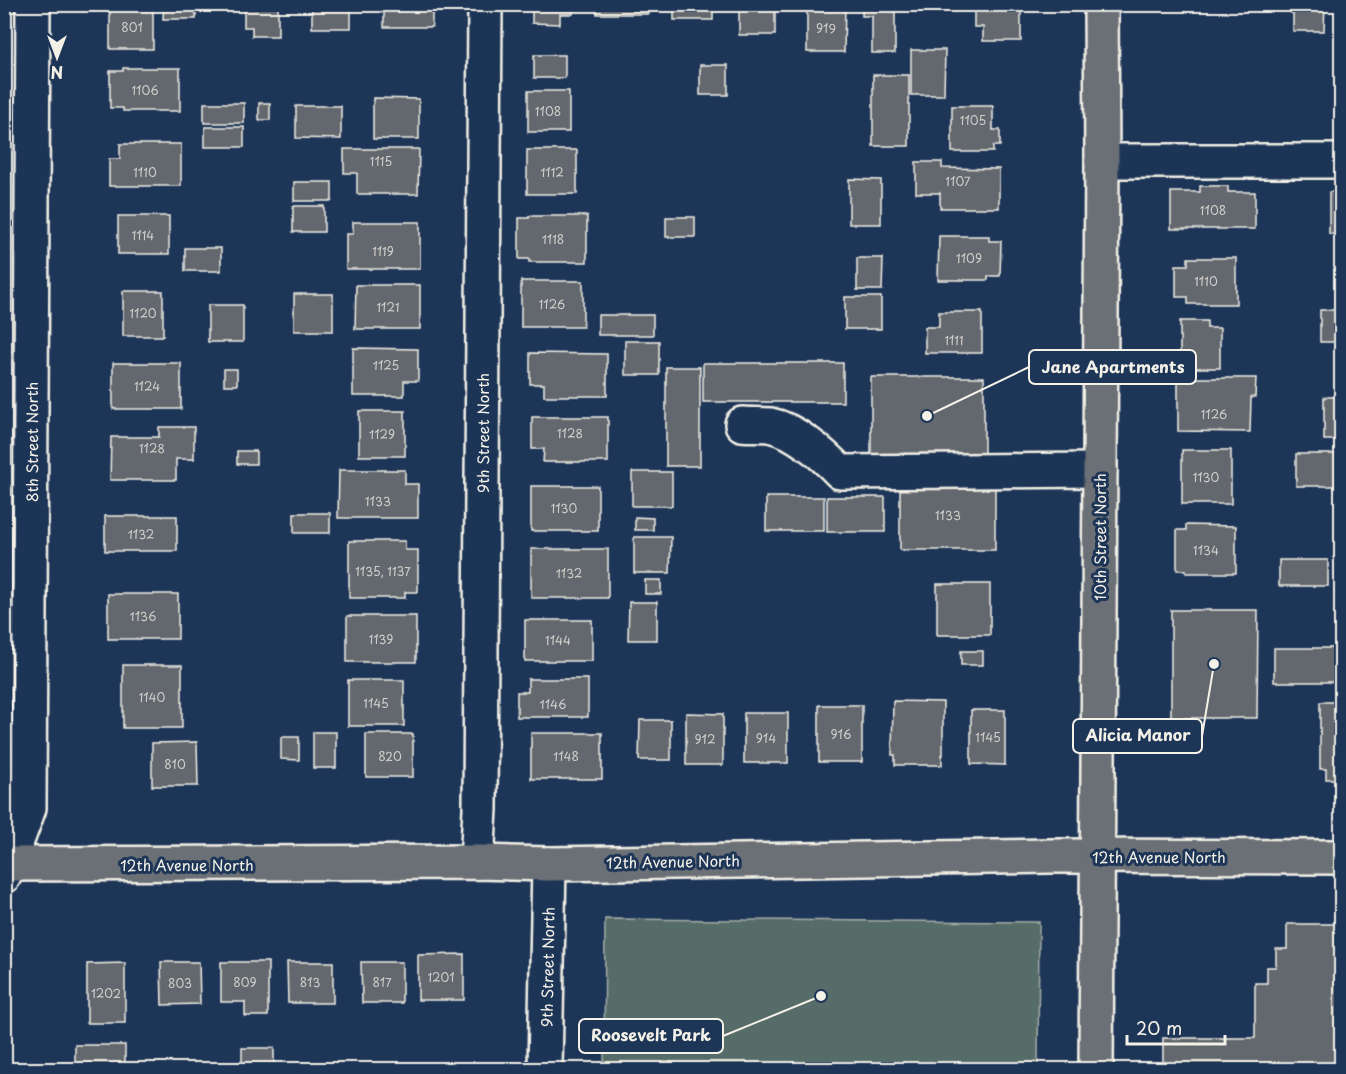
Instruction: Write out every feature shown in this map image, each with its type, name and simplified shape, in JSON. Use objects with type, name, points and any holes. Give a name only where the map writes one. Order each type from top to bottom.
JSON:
[{"type":"main road","name":"10th Street North","points":[[1096,1070],[1101,4]]},
{"type":"main road","name":"12th Avenue North","points":[[6,868],[477,862],[549,864],[1014,856],[1341,856]]},
{"type":"street","name":"8th Street North","points":[[6,868],[29,808],[33,4]]},
{"type":"street","name":"9th Street North","points":[[477,862],[480,809],[485,4]]},
{"type":"street","points":[[1102,161],[1341,161]]},
{"type":"street","points":[[742,424],[771,425],[792,434],[827,457],[840,472],[1100,470]]},
{"type":"street","name":"9th Street North","points":[[546,1070],[549,864]]},
{"type":"green space","points":[[605,919],[1039,922],[1038,1069],[604,1069]]},
{"type":"building","points":[[110,4],[153,4],[153,49],[110,49]]},
{"type":"building","points":[[164,4],[196,4],[196,19],[163,19]]},
{"type":"building","points":[[244,4],[278,4],[278,36],[252,36],[252,27],[244,27]]},
{"type":"building","points":[[312,4],[351,4],[351,28],[312,28]]},
{"type":"building","points":[[369,4],[432,4],[432,27],[384,27],[384,5]]},
{"type":"building","points":[[532,4],[573,4],[573,14],[560,14],[560,24],[532,23]]},
{"type":"building","points":[[597,4],[649,4],[649,14],[597,14]]},
{"type":"building","points":[[674,4],[713,4],[713,20],[674,20]]},
{"type":"building","points":[[739,4],[775,4],[775,35],[739,35]]},
{"type":"building","points":[[807,4],[845,4],[844,52],[807,52]]},
{"type":"building","points":[[862,4],[895,4],[895,53],[872,53],[872,16],[862,16]]},
{"type":"building","points":[[974,4],[1021,4],[1021,41],[983,41],[983,27],[974,27]]},
{"type":"building","points":[[1291,4],[1325,4],[1324,31],[1293,31]]},
{"type":"building","points":[[911,50],[945,50],[944,95],[911,95]]},
{"type":"building","points":[[534,55],[565,55],[565,78],[534,78]]},
{"type":"building","points":[[700,65],[728,65],[728,95],[700,95]]},
{"type":"building","points":[[123,68],[180,68],[180,111],[123,111],[123,108],[110,108],[110,71],[123,71]]},
{"type":"building","points":[[873,75],[909,75],[909,146],[873,146]]},
{"type":"building","points":[[528,91],[569,91],[569,132],[528,132]]},
{"type":"building","points":[[373,98],[419,99],[419,139],[373,139]]},
{"type":"building","points":[[204,103],[244,103],[244,123],[204,123]]},
{"type":"building","points":[[259,103],[270,103],[270,120],[259,120]]},
{"type":"building","points":[[296,106],[341,106],[341,139],[296,138]]},
{"type":"building","points":[[952,106],[993,106],[993,130],[1000,130],[1000,146],[993,146],[993,152],[952,152]]},
{"type":"building","points":[[205,127],[244,127],[244,147],[205,147]]},
{"type":"building","points":[[120,144],[181,144],[181,186],[109,186],[109,159],[120,159]]},
{"type":"building","points":[[344,149],[419,149],[418,194],[357,194],[357,173],[344,173]]},
{"type":"building","points":[[527,150],[577,150],[577,194],[527,194]]},
{"type":"building","points":[[916,162],[942,162],[942,168],[999,169],[999,208],[940,208],[940,193],[916,193]]},
{"type":"building","points":[[849,179],[881,180],[881,224],[849,224]]},
{"type":"building","points":[[294,182],[332,182],[332,201],[294,201]]},
{"type":"building","points":[[1200,186],[1228,186],[1228,192],[1255,192],[1255,229],[1171,229],[1171,192],[1200,192]]},
{"type":"building","points":[[1329,192],[1342,192],[1342,234],[1329,234]]},
{"type":"building","points":[[293,206],[324,206],[324,232],[293,232]]},
{"type":"building","points":[[118,216],[169,216],[169,254],[118,254]]},
{"type":"building","points":[[529,216],[587,216],[587,262],[529,262],[529,259],[519,259],[519,218],[529,218]]},
{"type":"building","points":[[666,217],[695,217],[695,237],[666,237]]},
{"type":"building","points":[[353,222],[420,222],[420,269],[346,269],[346,234],[353,234]]},
{"type":"building","points":[[939,236],[989,236],[989,241],[1001,241],[1000,276],[988,276],[988,280],[938,280]]},
{"type":"building","points":[[185,248],[221,248],[221,271],[185,271]]},
{"type":"building","points":[[857,258],[883,258],[882,290],[857,290]]},
{"type":"building","points":[[1188,258],[1236,258],[1236,304],[1188,304],[1188,297],[1176,297],[1176,265],[1188,265]]},
{"type":"building","points":[[521,281],[583,281],[583,327],[521,327]]},
{"type":"building","points":[[356,285],[420,285],[420,329],[355,329]]},
{"type":"building","points":[[123,291],[163,291],[163,336],[123,336]]},
{"type":"building","points":[[294,294],[333,294],[333,331],[294,331]]},
{"type":"building","points":[[845,297],[881,297],[881,329],[845,329]]},
{"type":"building","points":[[208,305],[243,305],[243,342],[208,342]]},
{"type":"building","points":[[1320,310],[1342,310],[1342,342],[1320,342]]},
{"type":"building","points":[[939,312],[982,312],[982,353],[925,353],[925,327],[939,327]]},
{"type":"building","points":[[598,315],[653,315],[653,335],[598,335]]},
{"type":"building","points":[[1180,321],[1207,321],[1207,328],[1220,328],[1220,368],[1180,368]]},
{"type":"building","points":[[625,341],[659,341],[659,375],[625,375]]},
{"type":"building","points":[[353,348],[418,349],[418,381],[404,381],[404,396],[353,396]]},
{"type":"building","points":[[530,353],[607,354],[607,396],[544,396],[544,384],[530,384]]},
{"type":"building","points":[[113,363],[181,363],[181,409],[113,409]]},
{"type":"building","points":[[703,363],[843,363],[843,402],[703,402]]},
{"type":"building","points":[[666,367],[700,367],[700,466],[666,466]]},
{"type":"building","points":[[224,369],[237,369],[237,385],[224,385]]},
{"type":"building","points":[[871,377],[984,377],[984,455],[871,455]]},
{"type":"building","points":[[1178,378],[1256,378],[1255,397],[1251,397],[1250,432],[1178,431]]},
{"type":"building","points":[[1324,397],[1342,397],[1342,440],[1324,440]]},
{"type":"building","points":[[359,411],[405,411],[405,456],[359,456]]},
{"type":"building","points":[[532,417],[608,417],[608,462],[543,462],[544,449],[532,449]]},
{"type":"building","points":[[159,427],[194,427],[194,459],[176,459],[176,480],[110,480],[111,437],[159,437]]},
{"type":"building","points":[[1182,450],[1231,450],[1231,504],[1182,504]]},
{"type":"building","points":[[237,451],[256,451],[256,464],[237,464]]},
{"type":"building","points":[[1296,454],[1338,454],[1338,486],[1296,486]]},
{"type":"building","points":[[339,470],[405,470],[405,484],[418,484],[418,518],[338,518]]},
{"type":"building","points":[[632,472],[672,472],[672,506],[632,506]]},
{"type":"building","points":[[900,480],[995,480],[995,550],[900,550]]},
{"type":"building","points":[[531,486],[598,486],[598,531],[531,531]]},
{"type":"building","points":[[766,497],[824,497],[824,531],[766,531]]},
{"type":"building","points":[[827,497],[885,497],[885,532],[827,532]]},
{"type":"building","points":[[294,513],[330,513],[330,533],[294,533]]},
{"type":"building","points":[[105,516],[177,516],[177,551],[105,551]]},
{"type":"building","points":[[635,517],[653,518],[653,530],[635,530]]},
{"type":"building","points":[[1186,525],[1236,526],[1236,573],[1186,573],[1186,570],[1177,570],[1177,530],[1186,530]]},
{"type":"building","points":[[634,537],[671,537],[670,573],[634,573]]},
{"type":"building","points":[[349,541],[405,541],[405,550],[418,550],[418,592],[405,592],[405,598],[349,598]]},
{"type":"building","points":[[531,549],[608,549],[608,598],[531,598]]},
{"type":"building","points":[[1279,560],[1328,560],[1328,586],[1279,586]]},
{"type":"building","points":[[645,580],[661,580],[661,594],[645,594]]},
{"type":"building","points":[[937,584],[990,584],[990,635],[937,635]]},
{"type":"building","points":[[108,594],[178,594],[178,639],[108,639]]},
{"type":"building","points":[[629,602],[657,602],[657,640],[628,640]]},
{"type":"building","points":[[1171,610],[1258,610],[1257,718],[1171,718]]},
{"type":"building","points":[[347,616],[416,616],[416,662],[347,662]]},
{"type":"building","points":[[525,620],[592,620],[592,661],[525,661]]},
{"type":"building","points":[[1274,648],[1342,648],[1342,682],[1274,682]]},
{"type":"building","points":[[961,651],[983,651],[983,665],[961,665]]},
{"type":"building","points":[[123,665],[182,665],[182,728],[123,728]]},
{"type":"building","points":[[528,679],[588,679],[588,717],[517,717],[517,692],[528,692]]},
{"type":"building","points":[[348,680],[404,680],[404,726],[348,726]]},
{"type":"building","points":[[893,701],[943,702],[942,765],[895,765],[895,755],[892,755]]},
{"type":"building","points":[[1320,702],[1342,702],[1342,779],[1326,779],[1326,769],[1320,769]]},
{"type":"building","points":[[819,705],[862,705],[862,762],[819,762]]},
{"type":"building","points":[[971,710],[1005,710],[1005,765],[971,764]]},
{"type":"building","points":[[686,713],[723,714],[723,765],[686,765]]},
{"type":"building","points":[[744,713],[788,713],[788,763],[744,763]]},
{"type":"building","points":[[640,720],[671,720],[671,760],[639,760]]},
{"type":"building","points":[[313,732],[336,732],[336,768],[313,768]]},
{"type":"building","points":[[531,733],[602,733],[602,779],[531,779]]},
{"type":"building","points":[[366,734],[413,734],[413,777],[366,777]]},
{"type":"building","points":[[281,737],[299,737],[299,760],[281,759]]},
{"type":"building","points":[[197,742],[198,786],[152,786],[152,743]]},
{"type":"building","points":[[1287,924],[1342,924],[1342,1070],[1163,1070],[1163,1038],[1255,1038],[1255,983],[1267,983],[1267,967],[1276,967],[1276,949],[1287,949]]},
{"type":"building","points":[[464,954],[464,1000],[418,1000],[418,955]]},
{"type":"building","points":[[161,962],[199,962],[200,1004],[162,1005]]},
{"type":"building","points":[[221,962],[268,962],[268,1016],[245,1016],[245,1002],[221,1002]]},
{"type":"building","points":[[287,962],[333,962],[333,1003],[288,1003]]},
{"type":"building","points":[[361,962],[402,962],[402,1003],[362,1003]]},
{"type":"building","points":[[125,963],[125,1023],[87,1023],[87,964]]},
{"type":"building","points":[[75,1045],[125,1045],[125,1070],[75,1070]]},
{"type":"building","points":[[242,1048],[274,1048],[274,1070],[242,1070]]},
{"type":"place","name":"Jane Apartments","points":[[927,416]]},
{"type":"place","name":"Alicia Manor","points":[[1214,664]]},
{"type":"place","name":"Roosevelt Park","points":[[821,996]]}]
